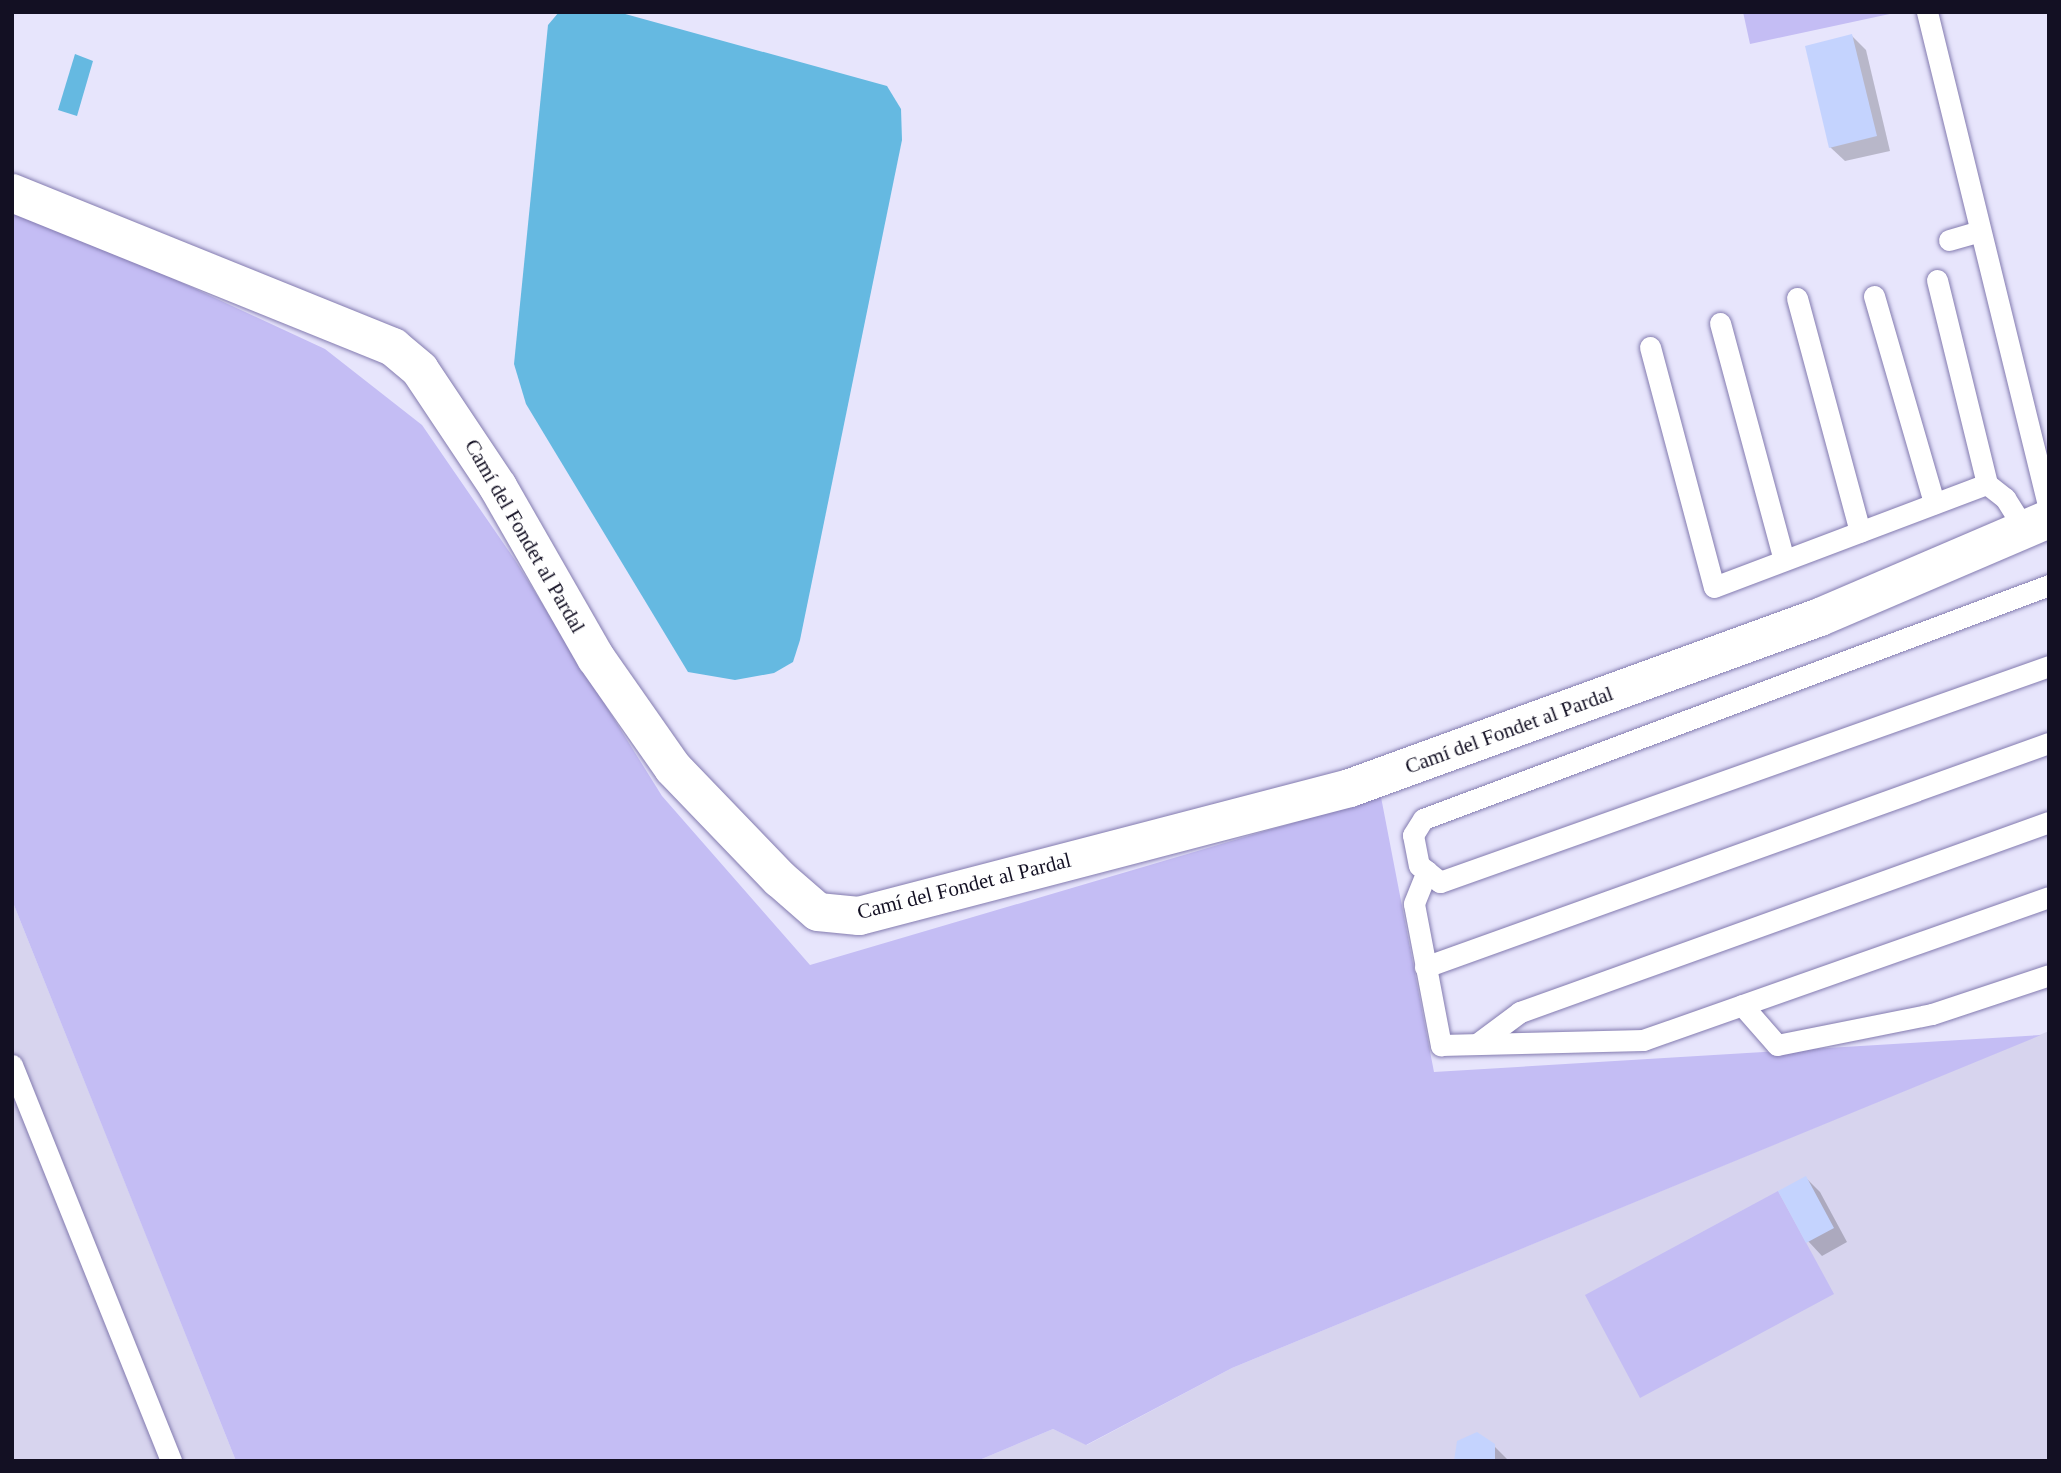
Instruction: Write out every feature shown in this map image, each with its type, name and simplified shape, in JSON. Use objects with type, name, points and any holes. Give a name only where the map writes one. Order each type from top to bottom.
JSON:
[{"type":"street","name":"Camí del Fondet al Pardal","points":[[12,193],[393,347],[420,370],[491,476],[596,658],[673,768],[780,879],[818,912],[859,916],[1350,788],[1820,617],[2041,519]]},
{"type":"lane","points":[[1927,12],[1980,231],[2041,519]]},
{"type":"lane","points":[[1949,240],[1980,231]]},
{"type":"lane","points":[[1937,280],[1987,484],[2041,519]]},
{"type":"lane","points":[[1874,296],[1934,503]]},
{"type":"lane","points":[[1797,298],[1860,532]]},
{"type":"lane","points":[[1720,323],[1784,560]]},
{"type":"lane","points":[[1650,347],[1714,587],[1987,484]]},
{"type":"lane","points":[[2049,585],[1423,819],[1413,835],[1419,865],[1440,881],[2049,666]]},
{"type":"lane","points":[[1425,967],[2049,743]]},
{"type":"lane","points":[[1477,1044],[1520,1012],[2049,822]]},
{"type":"lane","points":[[1427,871],[1413,904],[1441,1045],[1643,1040],[2049,897]]},
{"type":"lane","points":[[1742,1005],[1777,1045],[1933,1014],[2049,975]]},
{"type":"lane","points":[[12,1065],[171,1461]]},
{"type":"shaded area","points":[[1743,12],[1899,12],[1750,44]]},
{"type":"shaded area","points":[[12,204],[325,349],[422,425],[515,560],[662,796],[810,965],[1381,797],[1434,1072],[2041,1035],[1232,1368],[1086,1445],[1053,1429],[977,1461],[236,1461],[12,900]]},
{"type":"shaded area","points":[[12,900],[144,1230],[236,1461],[12,1461]]},
{"type":"shaded area","points":[[2049,1031],[2049,1461],[977,1461],[1053,1429],[1087,1445],[1232,1368]]},
{"type":"shaded area","points":[[1778,1191],[1834,1294],[1640,1398],[1585,1295]]},
{"type":"water","points":[[559,12],[618,12],[887,86],[901,109],[902,140],[800,640],[793,662],[774,673],[735,680],[688,672],[526,404],[514,364],[548,25]]},
{"type":"water","points":[[75,54],[93,61],[77,116],[58,110]]},
{"type":"building","points":[[1852,34],[1877,136],[1829,148],[1805,46]]},
{"type":"building","points":[[1806,1176],[1834,1228],[1806,1243],[1778,1191]]},
{"type":"building","points":[[1477,1432],[1495,1444],[1495,1461],[1454,1461],[1457,1441]]}]
